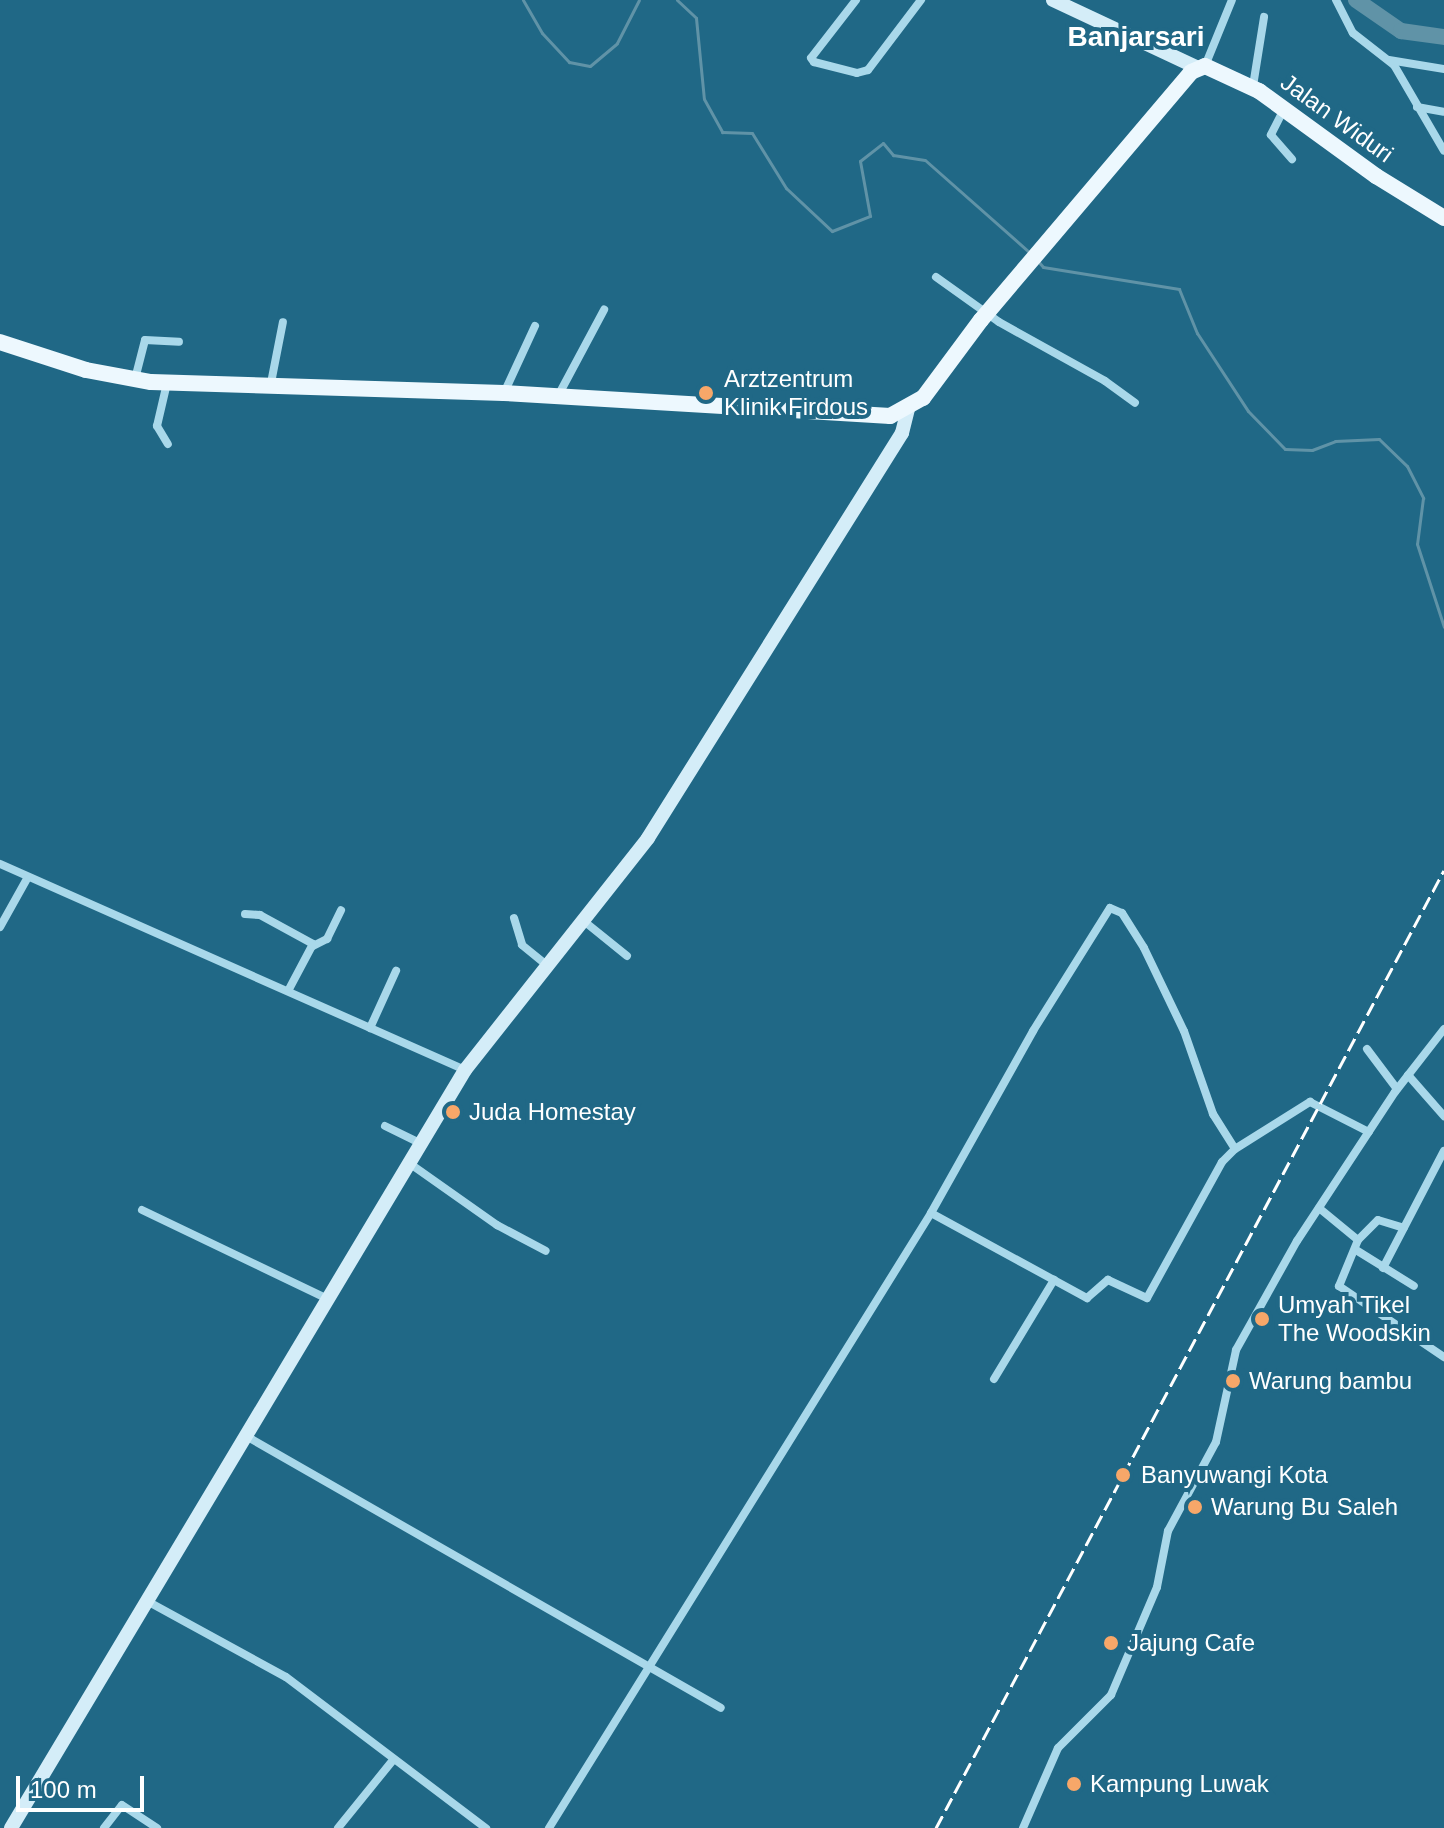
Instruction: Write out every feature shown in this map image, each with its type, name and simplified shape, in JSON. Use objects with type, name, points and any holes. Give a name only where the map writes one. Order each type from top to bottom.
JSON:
[{"type":"main road","name":"Jalan Widuri","points":[[1202,67],[1249,84],[1280,115],[1444,218]]},
{"type":"main road","points":[[0,342],[135,380],[167,383],[270,389],[504,393],[865,416],[908,409],[987,313],[1202,67]]},
{"type":"street","points":[[856,0],[811,58],[814,62],[857,73],[868,70],[921,0]]},
{"type":"street","points":[[1053,0],[1202,67],[1232,0]]},
{"type":"street","points":[[1336,0],[1347,26],[1388,59],[1444,151]]},
{"type":"street","points":[[1249,84],[1264,17]]},
{"type":"street","points":[[1388,59],[1444,69]]},
{"type":"street","points":[[1417,107],[1444,112]]},
{"type":"street","points":[[1280,115],[1273,141],[1292,159]]},
{"type":"street","points":[[936,277],[987,313],[1130,395],[1135,403]]},
{"type":"street","points":[[558,397],[604,310]]},
{"type":"street","points":[[270,389],[283,322]]},
{"type":"street","points":[[504,393],[535,326]]},
{"type":"street","points":[[135,380],[145,340],[179,342]]},
{"type":"street","points":[[167,383],[157,426],[168,444]]},
{"type":"street","points":[[11,1828],[465,1070],[585,922],[693,769],[902,433],[908,409]]},
{"type":"street","points":[[0,864],[465,1070]]},
{"type":"street","points":[[0,927],[28,877]]},
{"type":"street","points":[[549,1828],[931,1213],[1033,1031],[1110,908],[1122,913],[1144,948],[1184,1031],[1213,1114],[1235,1149]]},
{"type":"street","points":[[288,991],[313,946],[327,939],[341,910]]},
{"type":"street","points":[[245,914],[260,915],[313,946]]},
{"type":"street","points":[[514,918],[522,945],[549,967]]},
{"type":"street","points":[[585,922],[627,956]]},
{"type":"street","points":[[370,1028],[396,971]]},
{"type":"street","points":[[1023,1828],[1058,1748],[1111,1695],[1157,1587],[1168,1531],[1216,1442],[1236,1350],[1319,1208],[1397,1089],[1444,1029]]},
{"type":"street","points":[[1367,1049],[1397,1089]]},
{"type":"street","points":[[1408,1075],[1442,1110]]},
{"type":"street","points":[[931,1213],[1087,1298],[1106,1280],[1149,1297],[1222,1162],[1235,1149],[1310,1102],[1369,1132]]},
{"type":"street","points":[[385,1126],[420,1143]]},
{"type":"street","points":[[1383,1268],[1444,1151]]},
{"type":"street","points":[[408,1163],[497,1225],[546,1251]]},
{"type":"street","points":[[1319,1208],[1358,1240]]},
{"type":"street","points":[[142,1210],[326,1298]]},
{"type":"street","points":[[1404,1228],[1378,1220],[1358,1240],[1339,1286],[1444,1357]]},
{"type":"street","points":[[1356,1250],[1414,1286]]},
{"type":"street","points":[[994,1379],[1054,1280]]},
{"type":"street","points":[[246,1436],[646,1668],[721,1708]]},
{"type":"street","points":[[147,1601],[286,1677],[486,1828]]},
{"type":"street","points":[[338,1828],[393,1760]]},
{"type":"street","points":[[104,1828],[122,1805],[157,1828]]},
{"type":"waterway","points":[[523,0],[542,33],[569,62],[590,66],[617,43],[639,0]]},
{"type":"waterway","points":[[677,0],[696,18],[704,99],[722,132],[752,133],[786,188],[832,231],[870,216],[860,161],[883,143],[893,155],[925,160],[1029,252]]},
{"type":"waterway","points":[[1356,0],[1401,31],[1444,37]]},
{"type":"waterway","points":[[1037,260],[1043,267],[1179,289],[1197,333],[1248,411],[1285,449],[1312,450],[1335,441],[1379,439],[1407,466],[1423,498],[1417,544],[1444,627]]},
{"type":"railway","points":[[936,1828],[1444,870]]},
{"type":"place","name":"Arztzentrum Klinik Firdous","points":[[706,393]]},
{"type":"place","name":"Juda Homestay","points":[[453,1112]]},
{"type":"place","name":"Umyah Tikel The Woodskin","points":[[1262,1319]]},
{"type":"place","name":"Warung bambu","points":[[1233,1381]]},
{"type":"place","name":"Banyuwangi Kota","points":[[1123,1475]]},
{"type":"place","name":"Warung Bu Saleh","points":[[1195,1507]]},
{"type":"place","name":"Jajung Cafe","points":[[1111,1643]]},
{"type":"place","name":"Kampung Luwak","points":[[1074,1784]]},
{"type":"district","name":"Banjarsari","points":[[1136,37]]}]
